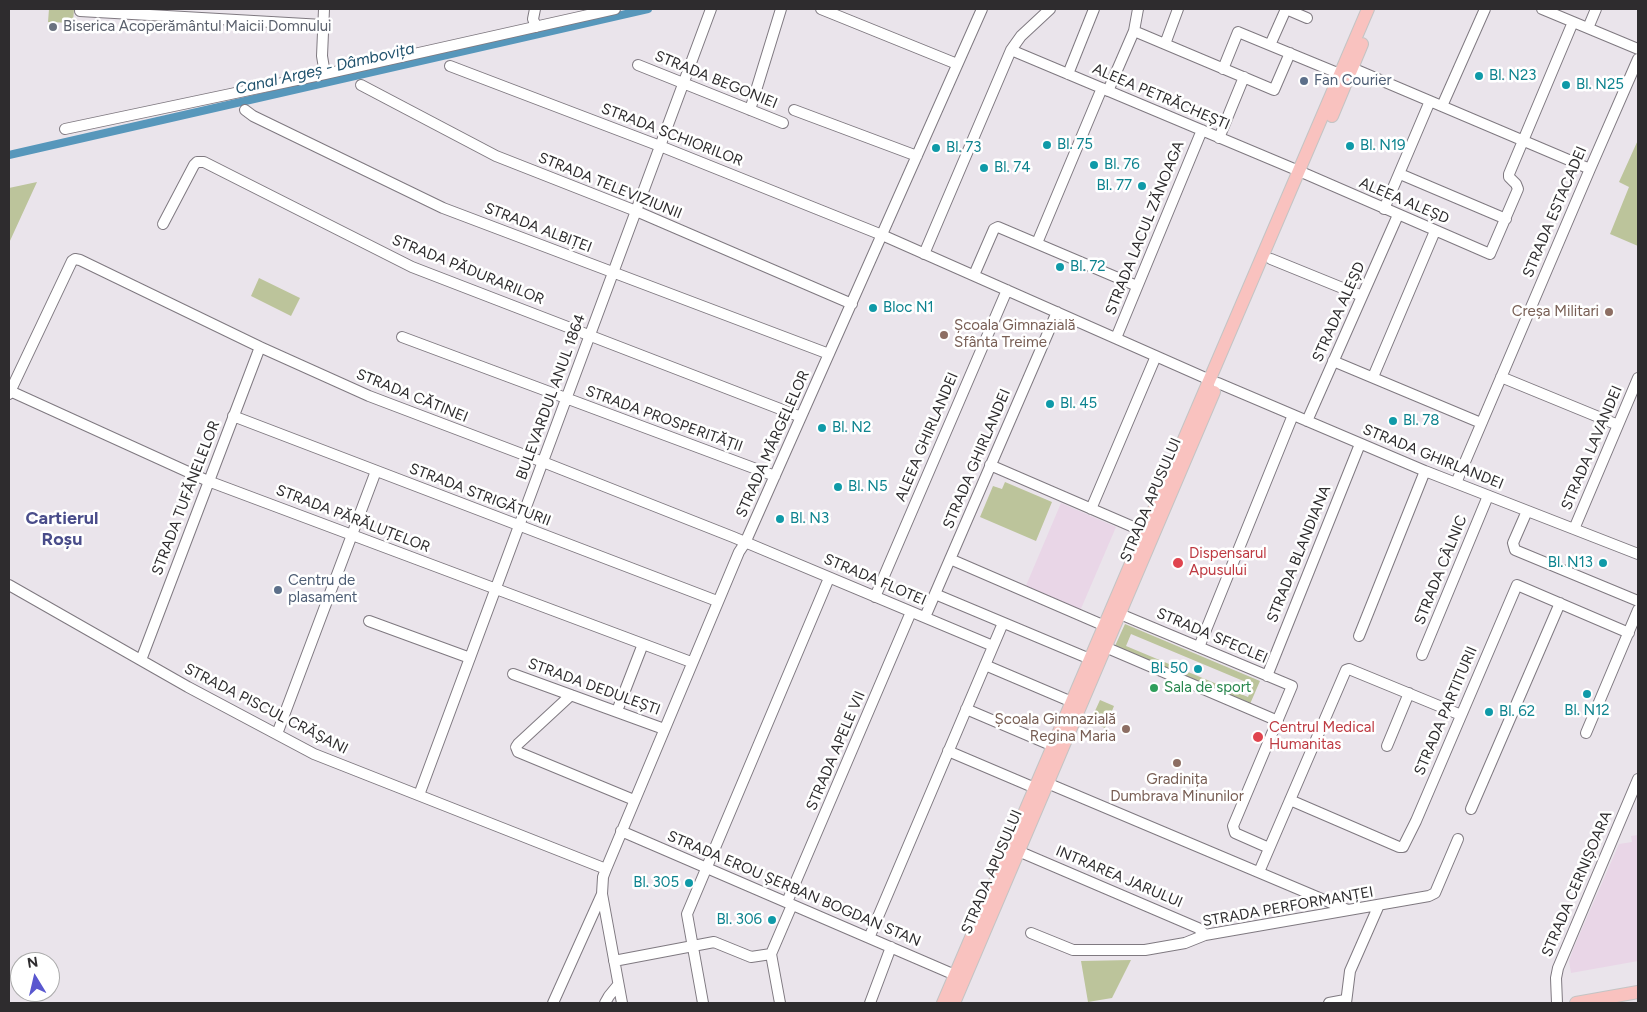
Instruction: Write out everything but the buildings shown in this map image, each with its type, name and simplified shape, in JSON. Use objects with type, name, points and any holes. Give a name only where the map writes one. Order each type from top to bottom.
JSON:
[{"type":"main road","name":"STRADA APUSULUI","points":[[1214,381],[1271,259],[1340,74],[1368,9]]},
{"type":"main road","name":"STRADA APUSULUI","points":[[943,1003],[959,977],[1018,851],[1057,748],[1072,702],[1090,659],[1109,627],[1303,173],[1377,9]]},
{"type":"main road","points":[[1340,74],[1352,68]]},
{"type":"main road","name":"STRADA APUSULUI","points":[[1057,748],[1105,647],[1109,627]]},
{"type":"main road","name":"STRADA APUSULUI","points":[[954,1003],[959,977],[1042,788]]},
{"type":"main road","points":[[1576,1003],[1638,992]]},
{"type":"street","points":[[242,9],[242,20]]},
{"type":"street","points":[[324,9],[322,56],[326,74]]},
{"type":"street","points":[[535,9],[533,19],[536,27]]},
{"type":"street","points":[[65,129],[326,74],[603,10],[615,9]]},
{"type":"street","name":"BULEVARDUL ANUL 1864","points":[[419,795],[711,9]]},
{"type":"street","points":[[750,110],[781,9]]},
{"type":"street","points":[[821,9],[957,64]]},
{"type":"street","name":"STRADA MĂRGELELOR","points":[[622,1003],[602,894],[603,878],[606,869],[738,552],[745,543],[982,9]]},
{"type":"street","points":[[924,254],[1010,50],[1021,36],[1050,9]]},
{"type":"street","points":[[1068,74],[1094,9]]},
{"type":"street","points":[[1037,243],[1105,90],[1134,31],[1138,9]]},
{"type":"street","points":[[1165,44],[1178,9]]},
{"type":"street","points":[[1270,45],[1286,9],[1307,18]]},
{"type":"street","points":[[1442,106],[1485,9]]},
{"type":"street","points":[[1542,9],[1638,49]]},
{"type":"street","points":[[1588,28],[1596,9]]},
{"type":"street","points":[[80,11],[181,13],[242,20],[323,25]]},
{"type":"street","points":[[1400,174],[1506,218],[1518,189],[1516,184],[1509,178],[1509,174],[1573,22]]},
{"type":"street","points":[[1134,31],[1274,90],[1290,53]]},
{"type":"street","points":[[1223,69],[1238,32],[1340,74]]},
{"type":"street","name":"ALEEA PETRĂCHEȘTI","points":[[1010,50],[1303,173]]},
{"type":"street","name":"STRADA ESTACADEI","points":[[1456,483],[1638,58]]},
{"type":"street","name":"STRADA BEGONIEI","points":[[638,65],[782,123]]},
{"type":"street","name":"STRADA SCHIORILOR","points":[[450,66],[660,146],[882,235]]},
{"type":"street","points":[[1352,68],[1590,169]]},
{"type":"street","points":[[1219,138],[1244,78]]},
{"type":"street","name":"STRADA TELEVIZIUNII","points":[[361,85],[496,156],[636,211],[852,304]]},
{"type":"street","points":[[1384,209],[1430,101]]},
{"type":"street","name":"STRADA ALBIȚEI","points":[[245,110],[253,116],[443,208],[829,354]]},
{"type":"street","points":[[794,110],[917,156]]},
{"type":"street","name":"STRADA LACUL ZĂNOAGA","points":[[1116,338],[1202,130]]},
{"type":"street","name":"STRADA PĂDURARILOR","points":[[163,224],[194,165],[197,162],[204,162],[412,267],[801,418]]},
{"type":"street","name":"ALEEA ALEȘD","points":[[1303,173],[1490,254],[1506,218]]},
{"type":"street","name":"STRADA ALEȘD","points":[[1307,421],[1398,215]]},
{"type":"street","points":[[974,275],[996,228],[1000,227],[1137,286]]},
{"type":"street","points":[[1373,377],[1435,231]]},
{"type":"street","name":"STRADA GHIRLANDEI","points":[[882,235],[1293,416],[1425,471],[1638,554]]},
{"type":"street","name":"STRADA CĂTINEI","points":[[10,393],[72,261],[75,259],[80,260],[260,347],[369,396],[542,462],[745,543]]},
{"type":"street","points":[[1271,259],[1362,296]]},
{"type":"street","name":"ALEEA GHIRLANDEI","points":[[875,597],[1007,290]]},
{"type":"street","name":"STRADA GHIRLANDEI","points":[[924,617],[1056,312]]},
{"type":"street","name":"STRADA PROSPERITĂȚII","points":[[402,337],[775,476]]},
{"type":"street","name":"STRADA TUFĂNELELOR","points":[[141,660],[260,347]]},
{"type":"street","points":[[1091,509],[1156,356]]},
{"type":"street","points":[[1334,361],[1482,423]]},
{"type":"street","points":[[1500,377],[1618,425]]},
{"type":"street","name":"STRADA LAVANDEI","points":[[1574,529],[1618,425],[1636,391],[1638,378]]},
{"type":"street","name":"STRADA PĂRĂLUȚELOR","points":[[10,393],[208,481],[691,662]]},
{"type":"street","name":"STRADA STRIGĂTURII","points":[[233,416],[718,601]]},
{"type":"street","points":[[1199,647],[1293,416]]},
{"type":"street","name":"STRADA BLANDIANA","points":[[1266,676],[1360,444]]},
{"type":"street","points":[[990,465],[1149,534]]},
{"type":"street","points":[[277,734],[376,471]]},
{"type":"street","points":[[1359,636],[1425,471]]},
{"type":"street","name":"STRADA CÂLNIC","points":[[1422,655],[1488,496]]},
{"type":"street","points":[[1527,511],[1513,543],[1515,550],[1638,601]]},
{"type":"street","name":"STRADA FLOTEI","points":[[745,543],[993,646]]},
{"type":"street","points":[[950,559],[1109,627]]},
{"type":"street","points":[[703,1003],[687,914],[830,578]]},
{"type":"street","name":"STRADA PISCUL CRĂȘANI","points":[[9,584],[141,660],[314,754],[606,869]]},
{"type":"street","name":"STRADA PARTITURII","points":[[1290,800],[1399,848],[1403,848],[1517,585],[1629,633]]},
{"type":"street","points":[[935,594],[1090,659]]},
{"type":"street","points":[[1471,809],[1560,603]]},
{"type":"street","points":[[1586,733],[1638,610]]},
{"type":"street","name":"STRADA APELE VII","points":[[771,954],[912,612]]},
{"type":"street","name":"STRADA SFECLEI","points":[[1115,612],[1292,686],[1278,721]]},
{"type":"street","points":[[369,621],[470,658]]},
{"type":"street","points":[[869,938],[1003,623]]},
{"type":"street","points":[[617,711],[643,644]]},
{"type":"street","points":[[1105,647],[1278,721],[1233,830],[1235,833],[1269,848]]},
{"type":"street","points":[[985,665],[1072,702]]},
{"type":"street","points":[[1259,872],[1346,670],[1350,669],[1461,715]]},
{"type":"street","name":"STRADA DEDULEȘTI","points":[[513,674],[664,729]]},
{"type":"street","points":[[1387,746],[1409,693]]},
{"type":"street","points":[[571,695],[518,744],[516,747],[518,752],[634,800]]},
{"type":"street","points":[[966,709],[1057,748]]},
{"type":"street","points":[[948,751],[1259,872],[1349,910]]},
{"type":"street","name":"STRADA CERNIȘOARA","points":[[1557,1003],[1556,978],[1558,968],[1637,787]]},
{"type":"street","name":"STRADA EROU ȘERBAN BOGDAN STAN","points":[[622,831],[959,977]]},
{"type":"street","name":"STRADA PERFORMANȚEI","points":[[1031,933],[1069,949],[1145,950],[1185,943],[1205,935],[1433,894],[1458,839]]},
{"type":"street","name":"INTRAREA JARULUI","points":[[1018,851],[1198,928],[1205,935]]},
{"type":"street","name":"STRADA MĂRGELELOR","points":[[553,1003],[602,894]]},
{"type":"street","points":[[1329,1003],[1346,1002],[1350,971],[1379,905]]},
{"type":"street","points":[[614,961],[714,942],[751,957],[771,954],[780,1003]]},
{"type":"street","points":[[870,1003],[891,947]]},
{"type":"street","points":[[605,1003],[608,996],[618,985]]},
{"type":"shaded area","points":[[1061,503],[1116,527],[1080,611],[1025,588]]},
{"type":"shaded area","points":[[1638,835],[1638,961],[1571,973],[1569,961],[1574,947],[1619,844],[1632,842],[1631,836]]},
{"type":"green space","points":[[49,9],[74,9],[73,23],[48,22]]},
{"type":"green space","points":[[1638,140],[1638,246],[1610,234],[1629,187],[1619,182]]},
{"type":"green space","points":[[37,182],[9,243],[9,188]]},
{"type":"green space","points":[[259,278],[300,298],[291,316],[251,296]]},
{"type":"green space","points":[[1005,482],[1052,502],[1036,541],[980,517],[993,486],[1002,489]]},
{"type":"green space","points":[[1125,624],[1260,681],[1250,704],[1115,646]],"holes":[[[1131,634],[1253,685],[1248,697],[1126,646]]]},
{"type":"green space","points":[[1100,700],[1114,706],[1105,728],[1090,722]]},
{"type":"green space","points":[[1131,960],[1112,998],[1088,1002],[1081,961]]},
{"type":"waterway","name":"Canal Argeș - Dâmbovița","points":[[9,155],[648,9]]},
{"type":"place","name":"Biserica Acoperământul Maicii Domnului","points":[[53,27]]},
{"type":"place","name":"Bl. N23","points":[[1479,76]]},
{"type":"place","name":"Fan Courier","points":[[1304,81]]},
{"type":"place","name":"Bl. N25","points":[[1566,85]]},
{"type":"place","name":"Bl. 75","points":[[1047,145]]},
{"type":"place","name":"Bl. N19","points":[[1350,146]]},
{"type":"place","name":"Bl. 73","points":[[936,148]]},
{"type":"place","name":"Bl. 76","points":[[1094,165]]},
{"type":"place","name":"Bl. 74","points":[[984,168]]},
{"type":"place","name":"Bl. 77","points":[[1142,186]]},
{"type":"place","name":"Bl. 72","points":[[1060,267]]},
{"type":"place","name":"Bloc N1","points":[[873,308]]},
{"type":"place","name":"Creșa Militari","points":[[1609,312]]},
{"type":"place","name":"Școala Gimnazială Sfânta Treime","points":[[944,335]]},
{"type":"place","name":"Bl. 45","points":[[1050,404]]},
{"type":"place","name":"Bl. 78","points":[[1393,421]]},
{"type":"place","name":"Bl. N2","points":[[822,428]]},
{"type":"place","name":"Bl. N5","points":[[838,487]]},
{"type":"place","name":"Bl. N3","points":[[780,519]]},
{"type":"place","name":"Dispensarul Apusului","points":[[1178,563]]},
{"type":"place","name":"Bl. N13","points":[[1603,563]]},
{"type":"place","name":"Centru de plasament","points":[[278,590]]},
{"type":"place","name":"Bl. 50","points":[[1198,669]]},
{"type":"place","name":"Sala de sport","points":[[1154,688]]},
{"type":"place","name":"Bl. N12","points":[[1587,694]]},
{"type":"place","name":"Bl. 62","points":[[1489,712]]},
{"type":"place","name":"Școala Gimnazială Regina Maria","points":[[1126,729]]},
{"type":"place","name":"Centrul Medical Humanitas","points":[[1258,737]]},
{"type":"place","name":"Gradinița Dumbrava Minunilor","points":[[1177,763]]},
{"type":"place","name":"Bl. 305","points":[[689,883]]},
{"type":"place","name":"Bl. 306","points":[[772,920]]},
{"type":"district","name":"Cartierul Roșu","points":[[62,529]]}]
